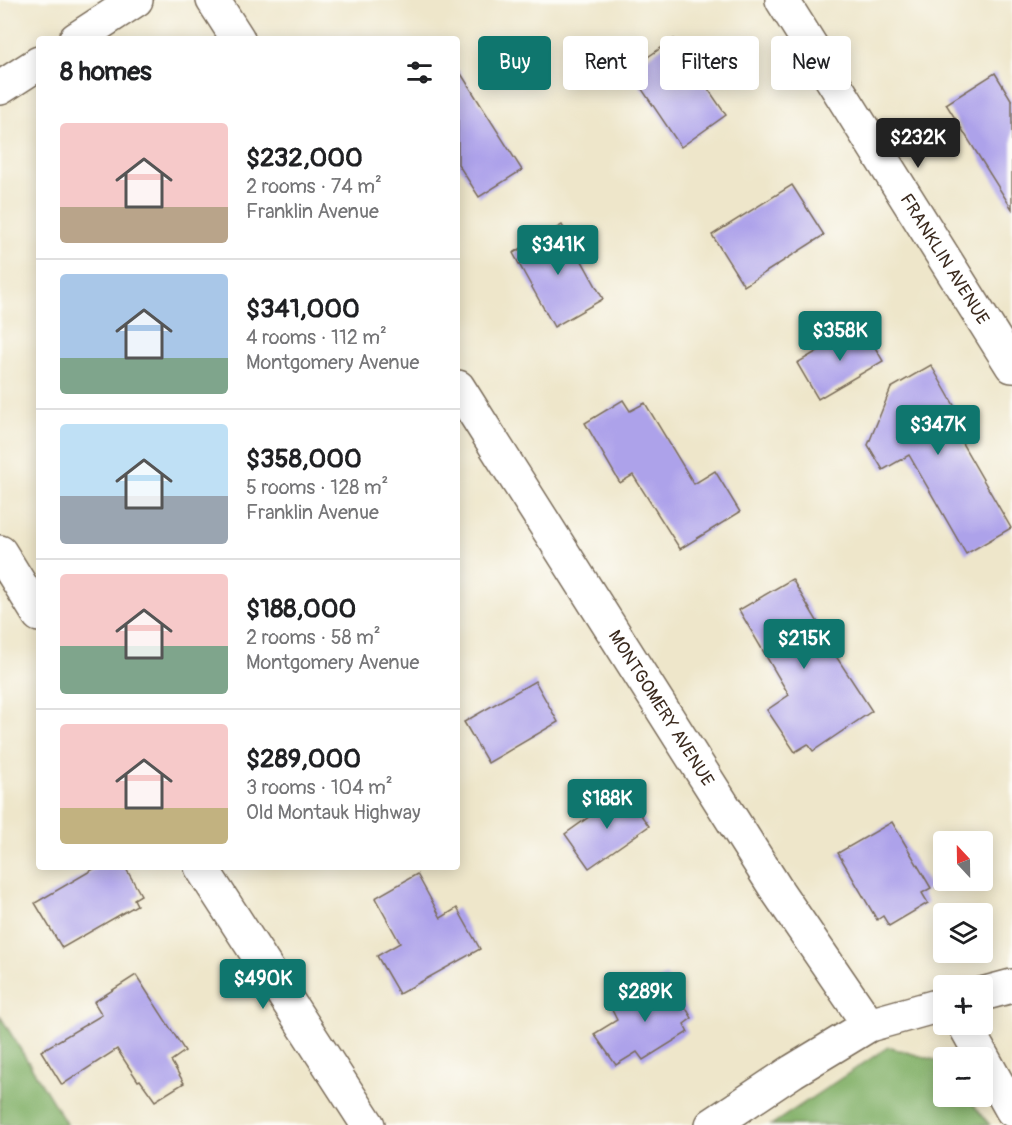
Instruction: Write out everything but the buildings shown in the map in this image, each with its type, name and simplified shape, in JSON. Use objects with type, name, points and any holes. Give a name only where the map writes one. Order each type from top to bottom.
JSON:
[{"type":"street","points":[[81,36],[136,0]]},
{"type":"street","points":[[213,0],[236,36]]},
{"type":"street","name":"FRANKLIN AVENUE","points":[[782,0],[1012,366]]},
{"type":"street","points":[[0,88],[36,65]]},
{"type":"street","name":"MONTGOMERY AVENUE","points":[[460,390],[772,882],[869,1025]]},
{"type":"street","points":[[0,552],[36,610]]},
{"type":"street","points":[[203,870],[368,1125]]},
{"type":"street","points":[[993,991],[1012,986]]},
{"type":"street","points":[[712,1125],[793,1071],[869,1025],[933,1007]]},
{"type":"street","points":[[970,1035],[1012,1110]]},
{"type":"green space","points":[[0,1016],[67,1125],[0,1125]]},
{"type":"green space","points":[[888,1047],[933,1060],[933,1107],[975,1107],[990,1125],[771,1125]]}]
